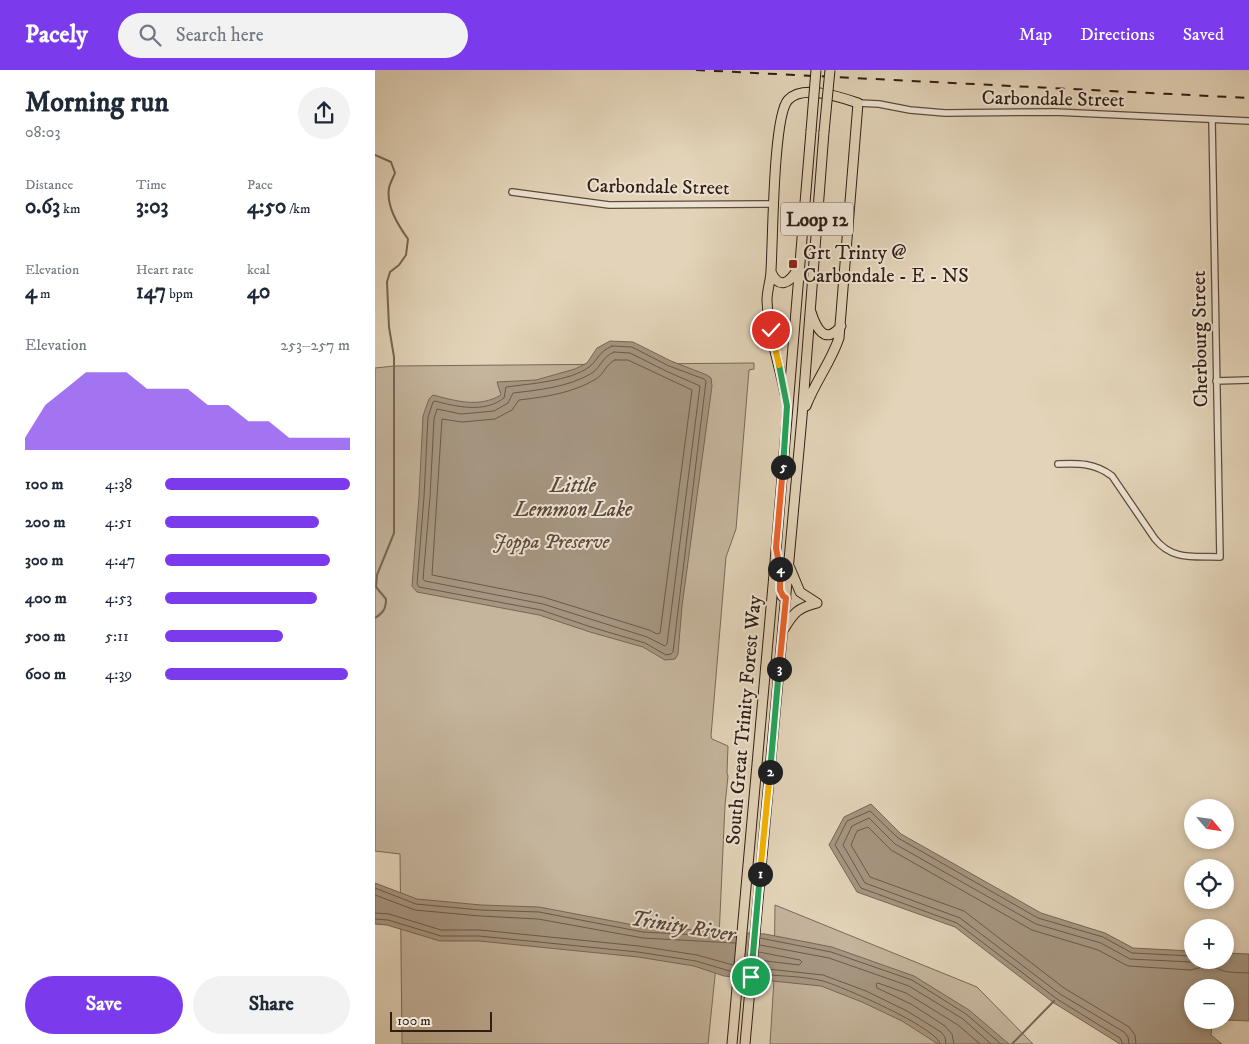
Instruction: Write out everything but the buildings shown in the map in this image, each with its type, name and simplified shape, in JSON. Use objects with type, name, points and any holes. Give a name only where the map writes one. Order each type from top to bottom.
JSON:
[{"type":"main road","name":"South Great Trinity Forest Way","points":[[731,1044],[776,548],[816,70]]},
{"type":"main road","name":"South Great Trinity Forest Way","points":[[745,1044],[789,566],[830,70]]},
{"type":"main road","points":[[787,406],[767,298],[771,272],[780,121],[788,100],[795,95],[808,92],[838,96],[858,103],[841,326],[837,346],[815,384],[802,417]]},
{"type":"main road","points":[[771,272],[779,282],[785,283],[793,277],[798,268]]},
{"type":"main road","points":[[810,306],[814,322],[821,332],[831,334],[836,332],[841,326]]},
{"type":"main road","points":[[776,548],[781,572],[780,590],[786,598]]},
{"type":"main road","points":[[783,631],[791,617],[798,610],[817,603],[800,592],[789,566]]},
{"type":"street","name":"Carbondale Street","points":[[858,103],[945,113],[1055,112],[1249,121]]},
{"type":"street","name":"Cherbourg Street","points":[[1058,464],[1093,466],[1104,470],[1112,476],[1161,547],[1171,553],[1184,556],[1220,557],[1212,120]]},
{"type":"street","name":"Carbondale Street","points":[[512,192],[609,205],[774,204]]},
{"type":"street","points":[[1216,381],[1249,380]]},
{"type":"green space","name":"Joppa Preserve","points":[[754,363],[754,369],[749,370],[736,529],[726,557],[711,736],[712,739],[728,746],[728,776],[719,937],[708,1044],[402,1044],[400,854],[375,851],[375,368],[394,366]]},
{"type":"green space","points":[[775,905],[977,987],[1033,1044],[770,1044],[774,979]]},
{"type":"water","name":"Little Lemmon Lake","points":[[610,341],[633,342],[711,378],[712,386],[682,606],[678,654],[675,659],[665,660],[643,647],[539,615],[417,592],[412,586],[423,416],[429,399],[433,395],[467,402],[493,399],[501,395],[497,382],[536,380],[575,369],[587,363],[597,348]]},
{"type":"water","points":[[871,804],[901,834],[1041,913],[1105,933],[1133,948],[1184,951],[1184,969],[1234,969],[1234,953],[1249,954],[1249,1021],[1234,1020],[1234,979],[1184,979],[1184,1029],[1212,1029],[1211,1035],[1222,1044],[1120,1044],[1054,1003],[955,927],[857,892],[829,845],[844,817]]},
{"type":"water","points":[[375,883],[417,899],[481,905],[539,907],[644,927],[765,934],[832,947],[914,976],[969,1010],[1009,1044],[938,1044],[902,1021],[862,1002],[821,986],[724,976],[694,966],[638,957],[479,941],[440,941],[387,925],[375,924]]},
{"type":"waterway","points":[[375,155],[391,162],[395,173],[389,188],[389,202],[397,221],[408,239],[406,255],[399,265],[390,272],[387,282],[389,327],[394,357],[394,533],[377,575],[376,587],[386,599],[386,602],[383,610],[375,618]]},
{"type":"waterway","points":[[1012,1044],[1054,1001]]},
{"type":"railway","points":[[696,70],[1249,98]]},
{"type":"place","name":"Grt Trinty @ Carbondale - E - NS","points":[[793,264]]},
{"type":"route","points":[[751,977],[786,598],[781,594],[780,590],[781,572],[776,548],[787,406],[771,330]]},
{"type":"water label","name":"Trinity River","points":[[683,926]]}]
